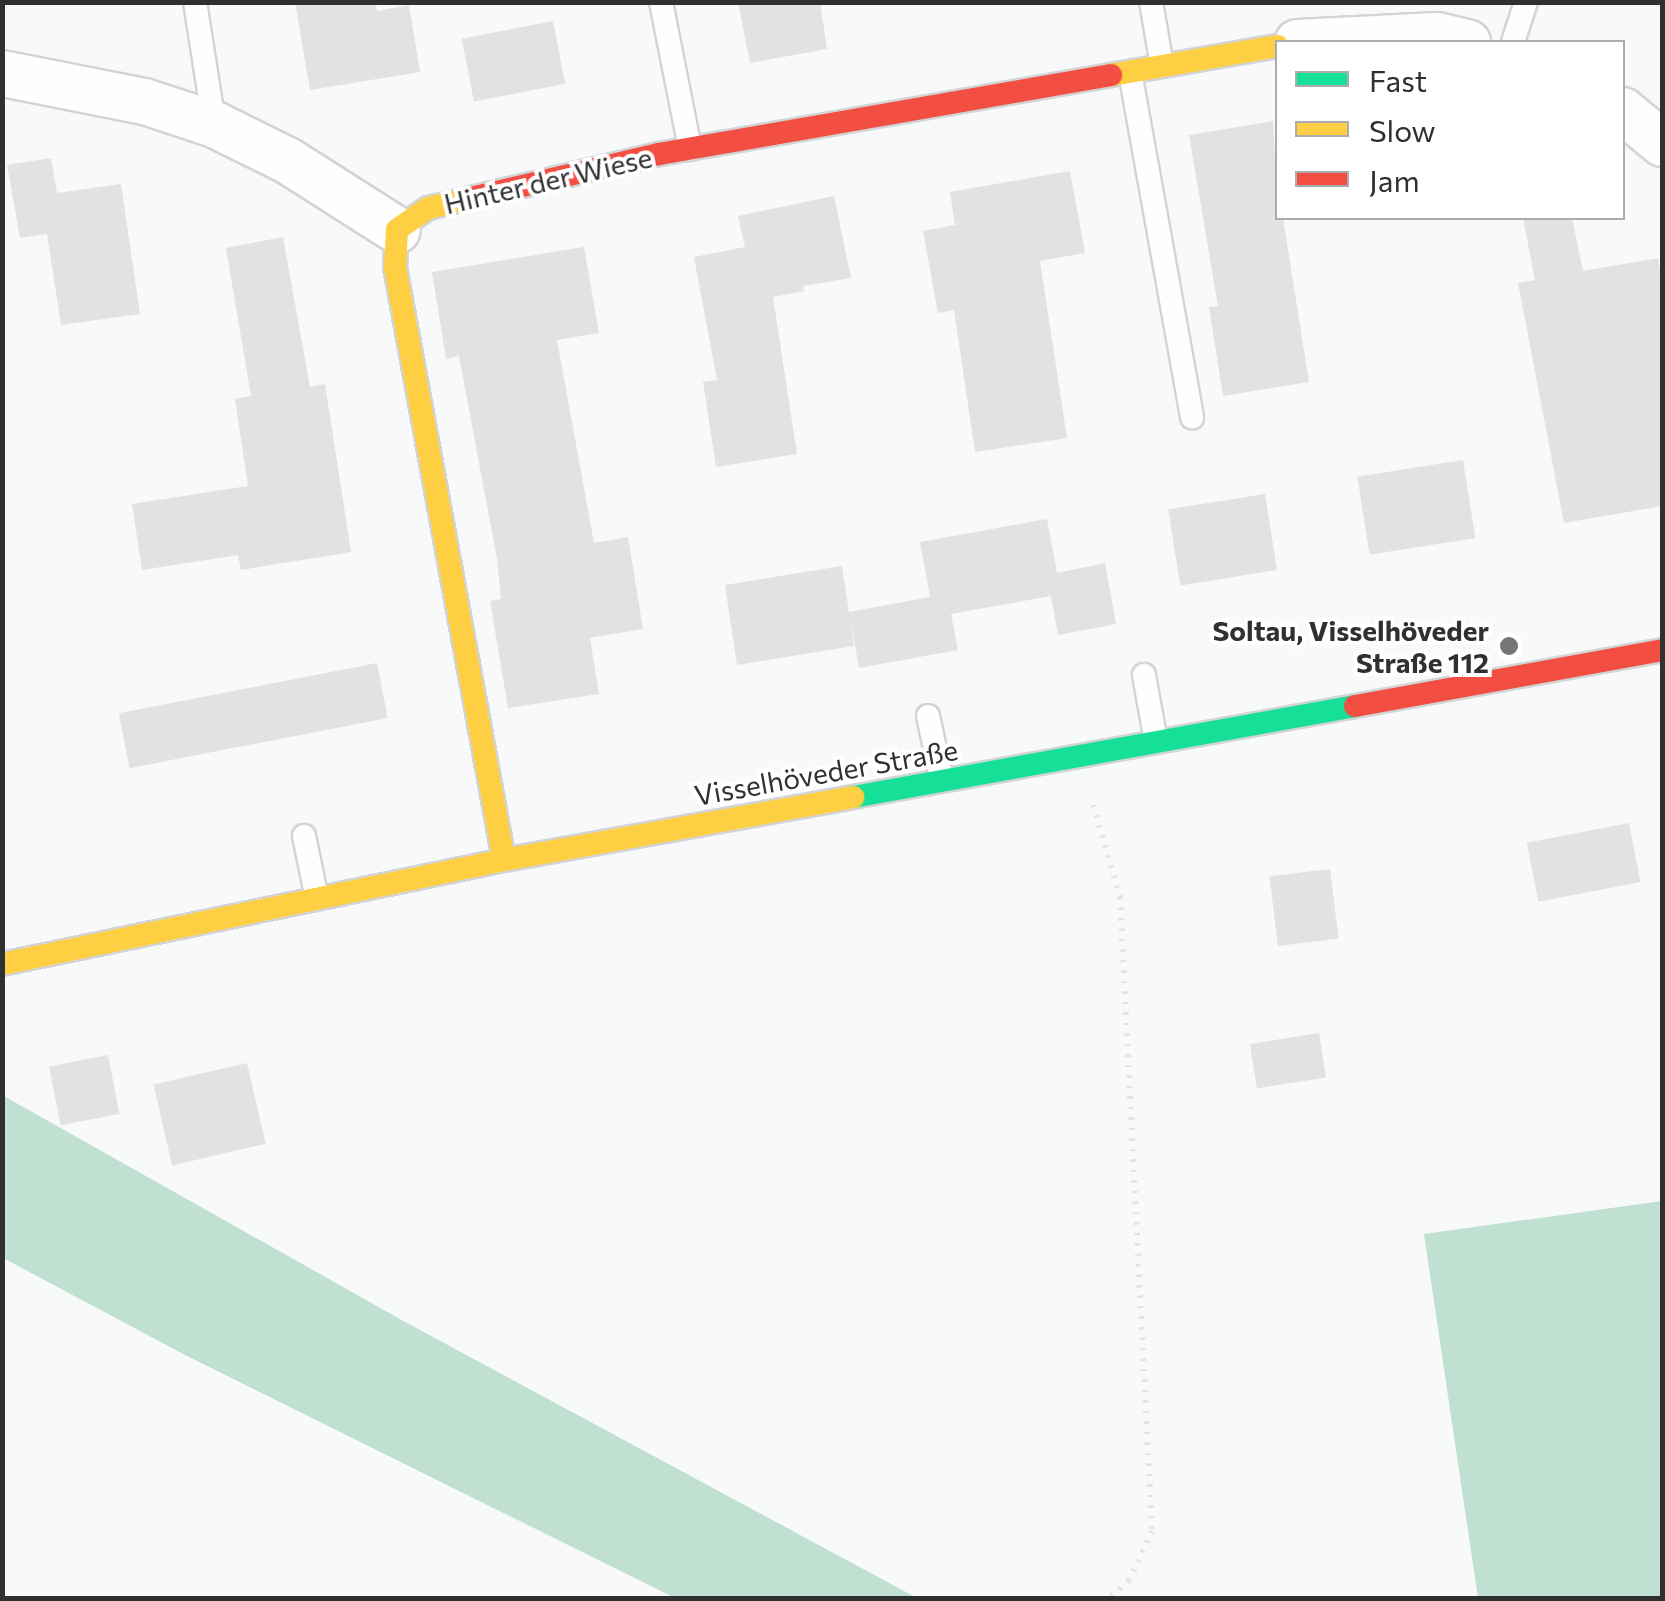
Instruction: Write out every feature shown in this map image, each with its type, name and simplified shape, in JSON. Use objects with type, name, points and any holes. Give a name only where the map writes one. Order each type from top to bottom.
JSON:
[{"type":"street","points":[[1337,40],[1436,35],[1457,40]]},
{"type":"street","name":"Hinter der Wiese","points":[[397,230],[428,208],[690,149],[1275,47]]},
{"type":"street","points":[[2,73],[144,101],[214,124],[287,160],[397,230],[395,267],[504,860]]},
{"type":"street","points":[[1625,112],[1662,143]]},
{"type":"street","name":"Visselhöveder Straße","points":[[2,964],[504,860],[1662,650]]},
{"type":"lane","points":[[195,2],[214,124]]},
{"type":"lane","points":[[661,2],[690,149]]},
{"type":"lane","points":[[1151,2],[1162,66]]},
{"type":"lane","points":[[1514,40],[1526,2]]},
{"type":"lane","points":[[1130,72],[1192,417]]},
{"type":"lane","points":[[1144,675],[1156,742]]},
{"type":"lane","points":[[928,716],[942,781]]},
{"type":"lane","points":[[304,836],[317,899]]},
{"type":"path","points":[[1094,807],[1120,897],[1152,1531],[1129,1581],[1108,1598]]},
{"type":"green space","points":[[2,1095],[407,1323],[917,1598],[675,1598],[185,1355],[3,1258]]},
{"type":"green space","points":[[1662,1201],[1662,1598],[1478,1598],[1424,1234]]},
{"type":"building","points":[[295,2],[376,2],[377,11],[409,5],[420,72],[310,90]]},
{"type":"building","points":[[738,2],[820,2],[827,49],[750,63]]},
{"type":"building","points":[[553,21],[565,84],[474,102],[462,39]]},
{"type":"building","points":[[1273,121],[1275,220],[1283,220],[1309,382],[1223,396],[1209,307],[1218,306],[1189,135]]},
{"type":"building","points":[[51,158],[57,193],[121,184],[140,314],[61,325],[47,234],[20,238],[7,165]]},
{"type":"building","points":[[1070,171],[1085,253],[1040,261],[1067,438],[975,452],[954,310],[938,313],[923,231],[955,225],[950,192]]},
{"type":"building","points":[[834,196],[851,278],[803,286],[804,291],[773,297],[797,454],[716,467],[703,382],[717,380],[694,257],[745,247],[738,216]]},
{"type":"building","points":[[1523,220],[1572,220],[1583,271],[1658,258],[1662,281],[1662,506],[1564,523],[1518,283],[1535,280]]},
{"type":"building","points":[[283,237],[310,387],[325,384],[351,552],[241,570],[238,555],[142,570],[132,504],[248,486],[235,399],[251,396],[226,248]]},
{"type":"building","points":[[584,247],[599,333],[557,340],[594,543],[628,537],[643,629],[590,638],[599,694],[508,708],[490,601],[501,599],[497,559],[459,356],[446,359],[432,272]]},
{"type":"building","points":[[1463,460],[1475,538],[1370,555],[1357,477]]},
{"type":"building","points":[[1265,494],[1277,570],[1180,585],[1168,509]]},
{"type":"building","points":[[1047,519],[1057,573],[1105,563],[1116,624],[1058,635],[1051,596],[951,614],[958,650],[859,668],[850,618],[854,646],[737,665],[725,585],[842,566],[849,612],[930,597],[920,542]]},
{"type":"building","points":[[377,663],[388,718],[130,768],[119,713]]},
{"type":"building","points":[[1629,823],[1640,882],[1538,902],[1527,843]]},
{"type":"building","points":[[1330,869],[1339,938],[1278,946],[1269,876]]},
{"type":"building","points":[[1319,1033],[1326,1077],[1257,1088],[1250,1044]]},
{"type":"building","points":[[108,1055],[119,1114],[61,1125],[49,1066]]},
{"type":"building","points":[[247,1063],[266,1144],[172,1165],[153,1085]]},
{"type":"traffic: fast","points":[[853,797],[1355,706]]},
{"type":"traffic: slow","points":[[1111,75],[1275,47]]},
{"type":"traffic: slow","points":[[471,198],[428,208],[397,230],[395,267],[504,860]]},
{"type":"traffic: slow","points":[[2,964],[504,860],[853,797]]},
{"type":"traffic: jam","points":[[471,198],[659,154],[1111,75]]},
{"type":"traffic: jam","points":[[1355,706],[1662,650]]},
{"type":"place","name":"Soltau, Visselhöveder Straße 112","points":[[1509,646]]}]
